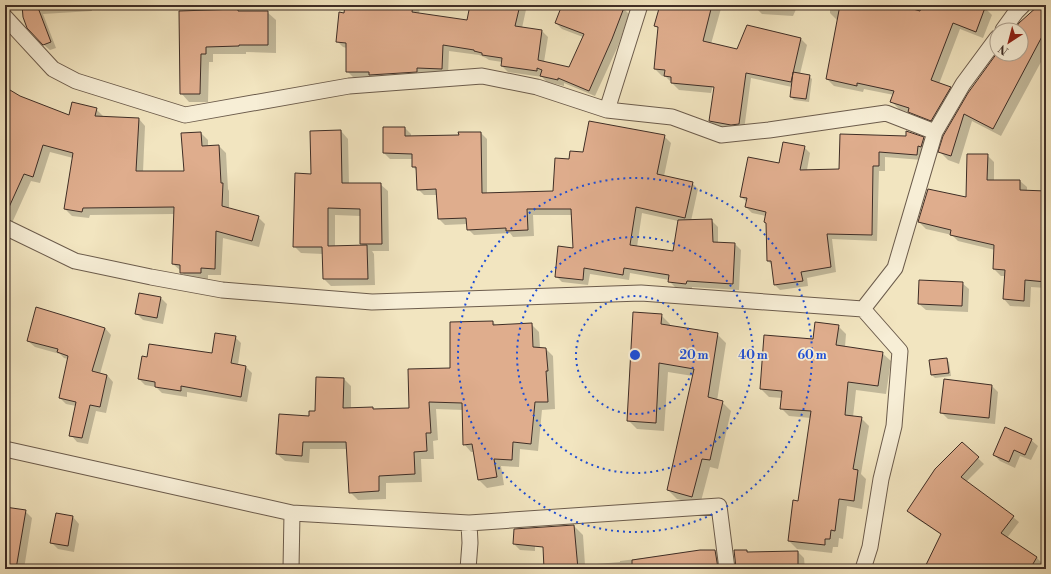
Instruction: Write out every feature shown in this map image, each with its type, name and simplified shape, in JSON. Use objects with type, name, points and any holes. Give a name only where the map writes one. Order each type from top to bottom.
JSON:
[{"type":"street","points":[[607,110],[640,5]]},
{"type":"street","points":[[1009,22],[1023,5]]},
{"type":"street","points":[[5,17],[53,69],[76,82],[103,88],[186,115],[349,86],[482,76],[537,87],[607,110],[672,117],[721,135],[769,130],[886,113],[935,132]]},
{"type":"street","points":[[864,309],[895,268],[935,132],[963,84],[989,49]]},
{"type":"street","points":[[5,227],[75,260],[151,277],[222,290],[372,302],[641,293],[864,309],[900,351],[894,426],[881,480],[870,547],[863,569]]},
{"type":"street","points":[[5,449],[292,513],[470,523],[719,506],[727,569]]},
{"type":"street","points":[[291,569],[292,513]]},
{"type":"street","points":[[468,569],[470,523]]},
{"type":"building","points":[[22,5],[37,5],[51,42],[43,45],[27,28],[23,17]]},
{"type":"building","points":[[345,5],[413,5],[412,12],[467,20],[470,5],[520,5],[515,26],[542,30],[538,60],[569,67],[584,34],[555,23],[562,5],[625,5],[589,91],[558,78],[558,80],[540,76],[542,70],[537,68],[537,71],[501,66],[502,58],[482,55],[482,53],[474,50],[443,45],[442,69],[417,68],[417,72],[369,75],[369,72],[346,72],[346,43],[336,42],[339,12],[344,13]]},
{"type":"building","points":[[660,5],[712,5],[703,41],[737,49],[747,25],[801,38],[791,82],[746,73],[739,124],[731,125],[709,121],[714,87],[671,83],[671,77],[664,76],[665,70],[654,69],[658,27],[654,26]]},
{"type":"building","points":[[840,5],[899,5],[920,11],[922,5],[986,5],[976,32],[953,23],[931,80],[951,87],[931,121],[908,112],[909,108],[890,102],[894,91],[857,83],[857,86],[826,79]]},
{"type":"building","points":[[1039,5],[1046,5],[1046,29],[1029,61],[1029,22],[1020,22]]},
{"type":"building","points":[[238,9],[238,11],[268,11],[268,45],[206,47],[206,54],[201,54],[200,94],[180,94],[179,11]]},
{"type":"building","points":[[990,62],[1029,62],[993,129],[964,114],[951,156],[938,152],[943,136],[968,93]]},
{"type":"building","points":[[793,72],[810,75],[806,99],[790,97]]},
{"type":"building","points":[[5,87],[20,96],[69,115],[72,102],[97,108],[95,116],[139,118],[136,171],[184,171],[181,133],[201,132],[202,146],[219,145],[221,183],[223,183],[222,206],[259,216],[252,241],[216,231],[215,269],[201,268],[201,273],[180,273],[180,265],[172,264],[174,207],[83,208],[82,212],[64,209],[73,153],[43,145],[33,177],[24,174],[5,216]]},
{"type":"building","points":[[589,121],[665,135],[657,174],[693,182],[685,218],[636,207],[630,245],[673,251],[678,220],[712,219],[713,242],[735,243],[733,284],[687,281],[686,284],[668,282],[669,275],[624,268],[623,275],[584,268],[583,280],[555,277],[558,246],[573,248],[571,209],[527,209],[528,230],[506,231],[506,228],[467,230],[466,218],[438,219],[436,189],[417,190],[416,167],[412,167],[412,154],[383,153],[383,127],[405,127],[405,136],[459,135],[458,132],[481,132],[482,193],[553,191],[555,158],[569,159],[570,151],[583,152]]},
{"type":"building","points":[[341,130],[342,183],[381,183],[382,244],[360,244],[360,209],[328,208],[328,246],[367,245],[368,279],[323,279],[322,247],[293,247],[295,173],[311,174],[310,131]]},
{"type":"building","points":[[906,131],[924,137],[921,147],[918,146],[917,155],[879,152],[879,166],[873,166],[872,235],[827,234],[831,267],[801,272],[803,281],[774,285],[771,261],[767,261],[766,223],[764,222],[766,212],[745,207],[747,198],[740,197],[748,157],[779,163],[783,142],[805,146],[800,170],[839,169],[840,134],[906,136]]},
{"type":"building","points":[[967,154],[988,154],[987,180],[1020,180],[1020,190],[1046,191],[1046,282],[1025,280],[1024,301],[1003,299],[1005,270],[993,269],[994,245],[950,235],[951,230],[918,222],[928,189],[966,197]]},
{"type":"building","points":[[919,280],[963,282],[962,306],[918,304]]},
{"type":"building","points":[[139,293],[161,297],[157,318],[135,314]]},
{"type":"building","points":[[36,307],[105,328],[92,371],[107,375],[100,407],[90,405],[82,438],[69,436],[76,402],[59,398],[68,356],[57,352],[58,349],[27,341]]},
{"type":"building","points":[[633,312],[662,314],[661,324],[718,333],[708,397],[723,401],[710,460],[702,459],[692,497],[667,490],[694,369],[659,363],[656,423],[627,421]]},
{"type":"building","points":[[493,321],[493,325],[532,323],[533,347],[546,348],[548,371],[546,371],[548,402],[535,402],[531,444],[513,442],[512,460],[494,459],[497,477],[478,480],[472,444],[463,445],[462,403],[429,402],[431,433],[426,433],[427,451],[414,452],[415,474],[379,476],[379,491],[349,493],[346,442],[303,442],[302,456],[276,454],[279,414],[309,416],[309,411],[315,411],[316,377],[344,378],[343,408],[409,408],[408,369],[450,368],[450,322]]},
{"type":"building","points":[[815,322],[839,325],[836,345],[883,352],[878,386],[848,382],[845,415],[862,417],[853,469],[858,470],[854,501],[839,499],[835,531],[831,530],[830,539],[825,539],[825,545],[788,541],[793,500],[798,501],[811,411],[780,409],[782,391],[760,389],[764,335],[813,339]]},
{"type":"building","points":[[215,333],[236,336],[231,363],[246,366],[241,397],[181,386],[181,391],[155,387],[155,382],[138,379],[142,356],[147,357],[149,344],[212,353]]},
{"type":"building","points":[[947,358],[949,373],[931,375],[929,360]]},
{"type":"building","points":[[944,379],[992,385],[989,418],[940,413]]},
{"type":"building","points":[[1005,427],[1032,439],[1025,455],[1014,450],[1009,462],[993,455]]},
{"type":"building","points":[[962,442],[979,457],[961,477],[1014,516],[1001,533],[1037,557],[1030,569],[924,569],[941,534],[907,511],[935,469]]},
{"type":"building","points":[[5,507],[26,510],[16,569],[5,569]]},
{"type":"building","points":[[56,513],[73,516],[68,546],[50,543]]},
{"type":"building","points":[[574,525],[578,569],[544,569],[543,547],[513,544],[514,529]]},
{"type":"building","points":[[700,550],[715,550],[718,568],[632,569],[632,560]]},
{"type":"building","points":[[734,550],[747,550],[747,552],[798,551],[798,569],[736,568]]}]
